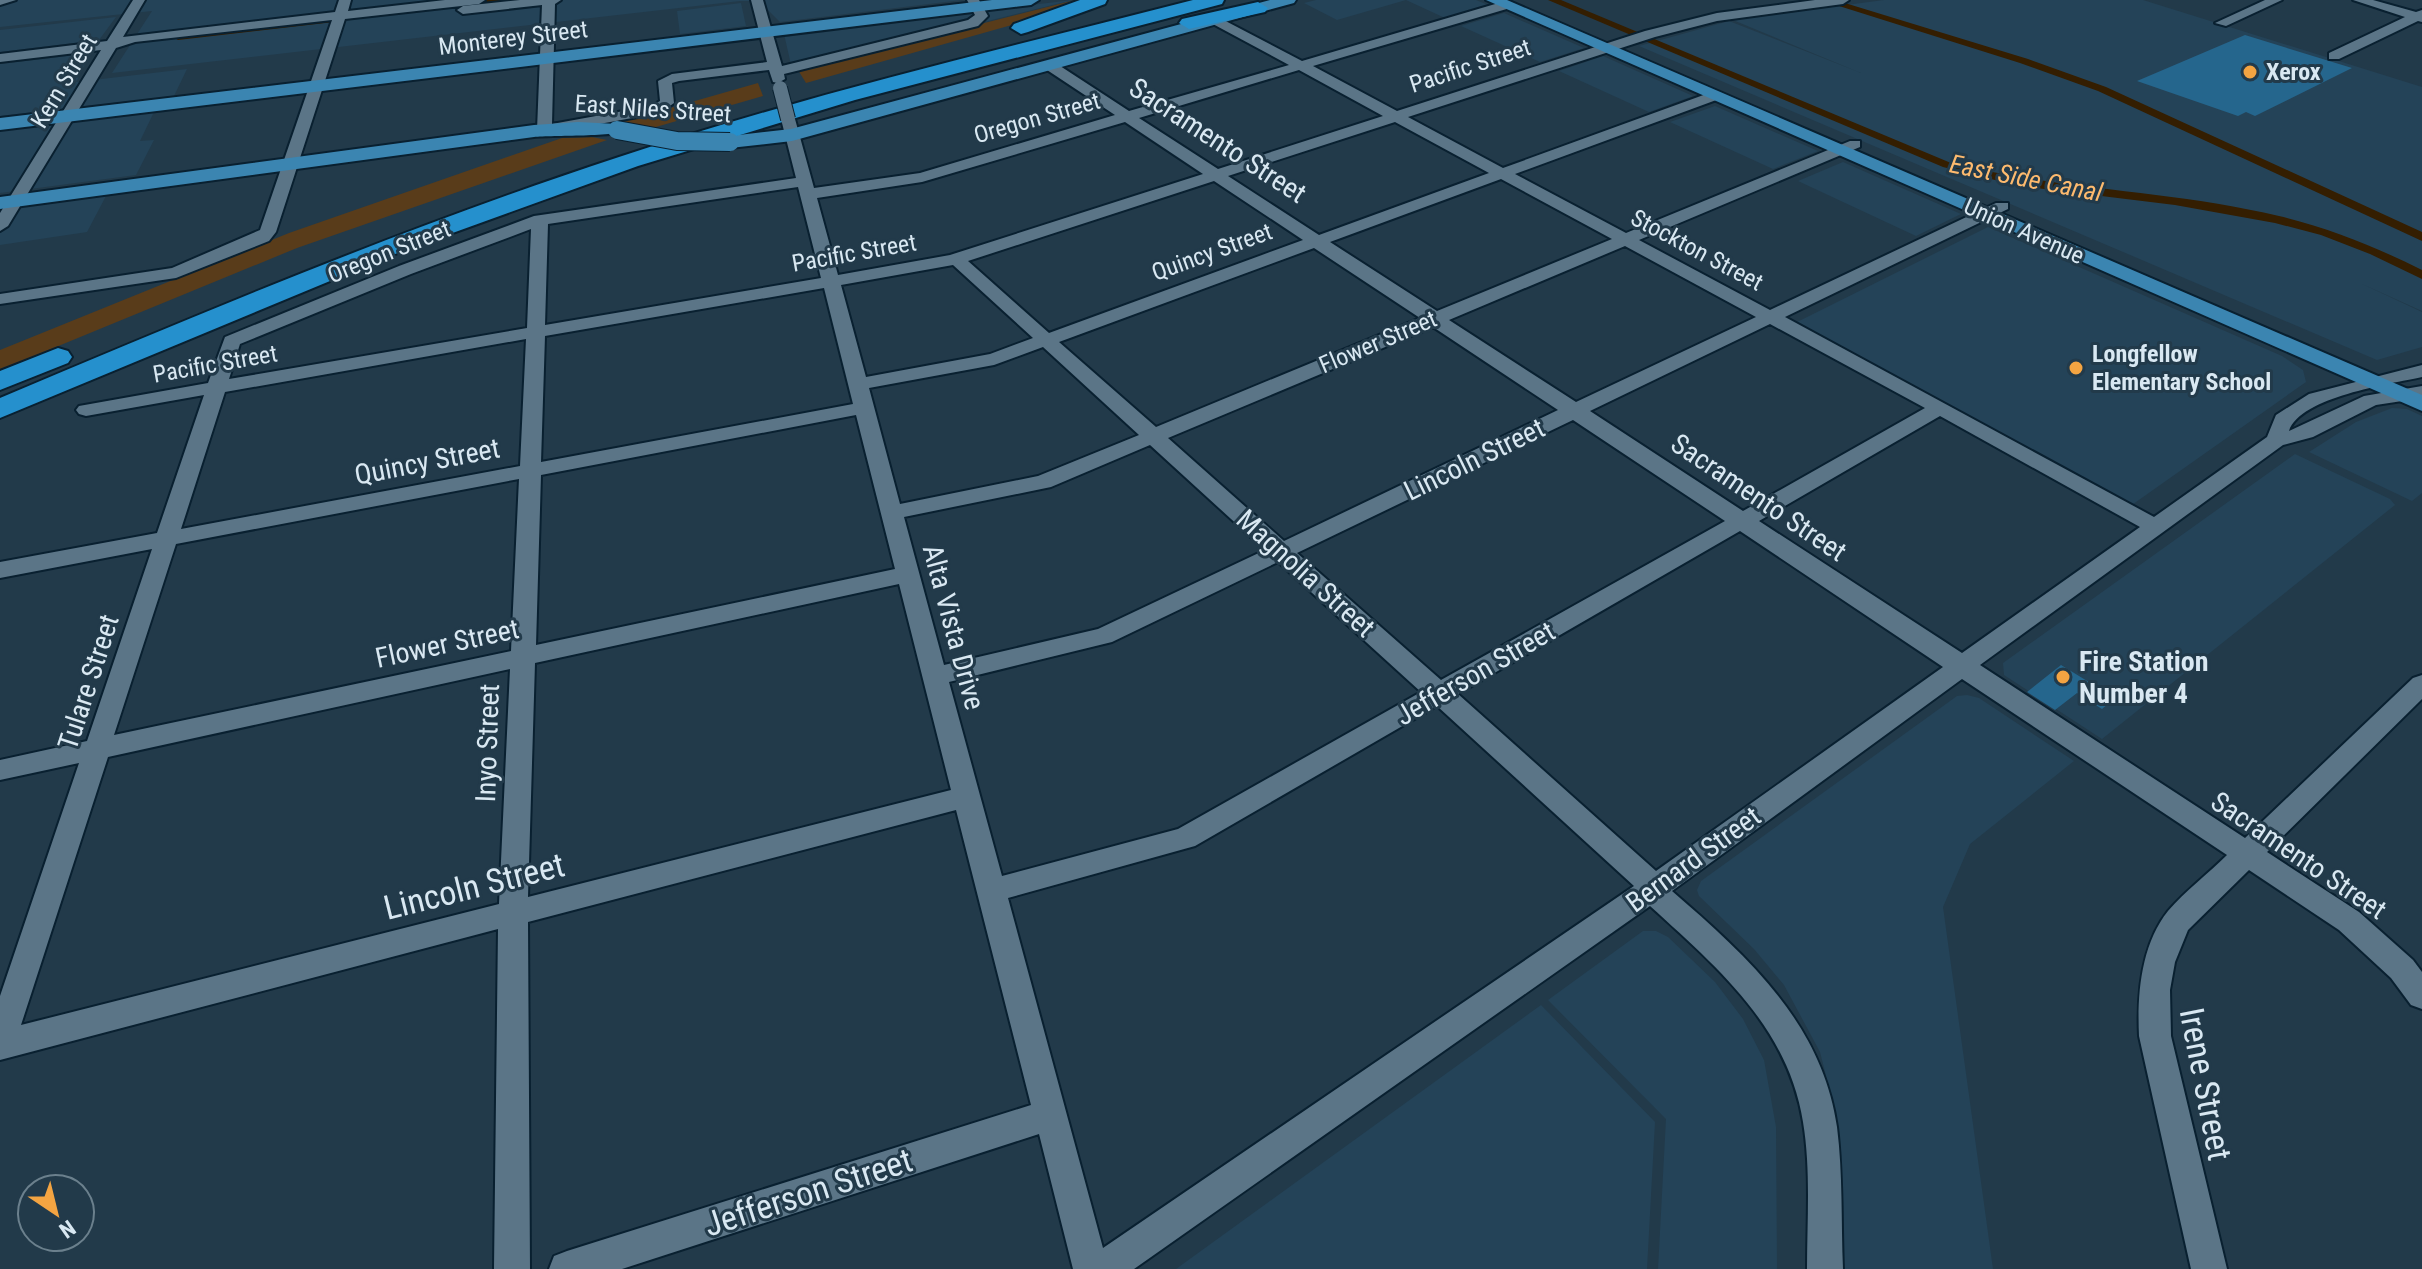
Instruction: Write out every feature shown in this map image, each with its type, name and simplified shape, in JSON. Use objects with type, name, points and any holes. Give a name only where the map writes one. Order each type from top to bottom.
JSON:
[{"type":"highway","points":[[887,69],[1098,0]]},
{"type":"highway","points":[[128,328],[326,248],[494,186],[676,127],[1155,0]]},
{"type":"highway","points":[[871,90],[1258,8]]},
{"type":"highway","points":[[0,409],[414,237],[629,161],[871,90],[1215,10]]},
{"type":"highway","points":[[0,381],[85,346]]},
{"type":"main road","name":"Monterey Street","points":[[0,124],[765,32],[975,3],[1031,0]]},
{"type":"main road","name":"East Niles Street","points":[[8,202],[544,130],[617,130],[677,141],[730,142],[1049,65],[1215,10],[1258,8],[1288,0]]},
{"type":"main road","name":"Union Avenue","points":[[1506,2],[1620,44],[1847,147],[2415,387]]},
{"type":"main road","name":"Union Avenue","points":[[1620,44],[1714,96],[1847,147]]},
{"type":"main road","name":"Union Avenue","points":[[1994,210],[2370,382],[2415,387]]},
{"type":"street","points":[[0,1],[10,0]]},
{"type":"street","name":"Kern Street","points":[[0,226],[8,202],[139,0]]},
{"type":"street","points":[[0,58],[111,45],[128,48],[341,13],[479,0]]},
{"type":"street","points":[[341,13],[551,0],[544,130],[655,110],[667,103],[665,81],[677,77],[775,69],[965,25],[981,19],[975,3]]},
{"type":"street","name":"Alta Vista Drive","points":[[757,0],[1091,1269]]},
{"type":"street","name":"Pacific Street","points":[[86,410],[956,259],[1650,34],[1717,17],[1843,0]]},
{"type":"street","points":[[2221,23],[2276,0]]},
{"type":"street","points":[[2359,0],[2420,16]]},
{"type":"street","name":"Oregon Street","points":[[232,341],[405,270],[540,220],[922,177],[1506,2]]},
{"type":"street","name":"Stockton Street","points":[[1215,10],[1301,65],[2154,526]]},
{"type":"street","points":[[0,299],[176,273],[263,237],[268,232],[341,13]]},
{"type":"street","points":[[2334,56],[2420,16]]},
{"type":"street","name":"Sacramento Street","points":[[1049,65],[2349,921],[2402,969],[2422,995]]},
{"type":"street","name":"Quincy Street","points":[[0,570],[530,471],[861,396],[994,359],[1714,96]]},
{"type":"street","name":"Flower Street","points":[[891,513],[1043,482],[1847,147]]},
{"type":"street","name":"Lincoln Street","points":[[934,676],[1104,636],[1994,210]]},
{"type":"street","name":"Inyo Street","points":[[512,1269],[513,913],[540,220]]},
{"type":"street","name":"Magnolia Street","points":[[956,259],[1653,888],[1743,972],[1768,1001],[1795,1045],[1816,1103],[1821,1137],[1825,1269]]},
{"type":"street","name":"Tulare Street","points":[[0,1044],[232,341]]},
{"type":"street","name":"Bernard Street","points":[[2276,440],[2283,419],[2316,398],[2370,382]]},
{"type":"street","name":"Bernard Street","points":[[1104,1269],[1653,888],[2276,440],[2306,433],[2371,400],[2415,387]]},
{"type":"street","name":"Jefferson Street","points":[[990,891],[1185,838],[1940,408]]},
{"type":"street","name":"Flower Street","points":[[0,770],[907,574]]},
{"type":"street","name":"Irene Street","points":[[2209,1269],[2155,1036],[2152,1002],[2155,970],[2164,944],[2178,921],[2422,684]]},
{"type":"street","name":"Lincoln Street","points":[[0,1044],[965,797]]},
{"type":"street","name":"Jefferson Street","points":[[567,1269],[1049,1115]]},
{"type":"shaded area","points":[[0,0],[962,0],[780,22],[759,1],[740,1],[112,73],[152,11],[0,27]]},
{"type":"shaded area","points":[[1073,0],[792,69],[784,34]]},
{"type":"shaded area","points":[[1075,0],[1022,22],[806,83],[798,70]]},
{"type":"shaded area","points":[[1316,0],[1406,0],[1337,20],[1304,3]]},
{"type":"shaded area","points":[[1406,0],[1476,0],[1488,5],[1445,18]]},
{"type":"shaded area","points":[[1884,0],[2143,0],[2422,87],[2422,311],[2360,283],[2422,312],[2422,347],[2377,360],[1639,46],[1729,21],[1861,73],[1733,20]]},
{"type":"shaded area","points":[[741,3],[746,26],[680,34],[677,11]]},
{"type":"shaded area","points":[[1504,13],[1584,48],[1540,62],[1461,26]]},
{"type":"shaded area","points":[[116,17],[99,40],[0,52],[0,30]]},
{"type":"shaded area","points":[[91,53],[76,82],[187,69],[174,96],[0,116],[0,64]]},
{"type":"shaded area","points":[[1603,56],[1693,96],[1649,112],[1559,71]]},
{"type":"shaded area","points":[[758,83],[763,96],[649,129],[614,124]]},
{"type":"shaded area","points":[[1715,106],[1818,151],[1773,169],[1670,122]]},
{"type":"shaded area","points":[[154,112],[140,141],[154,140],[136,175],[0,193],[0,131]]},
{"type":"shaded area","points":[[562,138],[607,140],[297,248],[0,370],[0,350],[289,233]]},
{"type":"shaded area","points":[[1843,162],[1961,214],[1916,236],[1798,181]]},
{"type":"shaded area","points":[[106,196],[87,232],[0,245],[0,210]]},
{"type":"shaded area","name":"Longfellow Elementary School","points":[[1988,227],[2282,356],[2303,370],[2306,382],[2119,514],[1781,330]]},
{"type":"shaded area","points":[[2392,408],[2407,409],[2422,416],[2422,493],[2412,501],[2309,452],[2356,422]]},
{"type":"shaded area","points":[[2295,454],[2390,499],[2395,505],[2102,739],[2004,675],[2003,663]]},
{"type":"shaded area","points":[[1957,696],[1979,698],[2074,761],[1970,844],[1943,907],[1993,1269],[1843,1269],[1834,1107],[1820,1052],[1784,985],[1754,949],[1699,896],[1697,890],[1701,881]]},
{"type":"shaded area","points":[[1643,931],[1656,931],[1668,937],[1715,982],[1743,1019],[1764,1060],[1776,1127],[1777,1269],[1658,1269],[1666,1119],[1548,1000]]},
{"type":"shaded area","points":[[1541,1005],[1655,1122],[1647,1269],[1176,1269]]},
{"type":"building","name":"Xerox","points":[[2245,35],[2352,68],[2255,116],[2246,112],[2238,116],[2137,81]]},
{"type":"building","name":"Fire Station Number 4","points":[[2061,665],[2115,698],[2102,709],[2077,693],[2055,710],[2027,692]]},
{"type":"waterway","name":"East Side Canal","points":[[457,6],[514,0]]},
{"type":"waterway","name":"East Side Canal","points":[[1553,0],[1947,165],[2019,182],[2226,209],[2276,219],[2374,251],[2422,275]]},
{"type":"waterway","points":[[1825,0],[2024,61],[2102,89],[2422,237]]},
{"type":"waterway","name":"East Side Canal","points":[[178,37],[331,20]]},
{"type":"place","name":"Xerox","points":[[2250,72]]},
{"type":"place","name":"Longfellow Elementary School","points":[[2076,368]]},
{"type":"place","name":"Fire Station Number 4","points":[[2063,677]]}]
